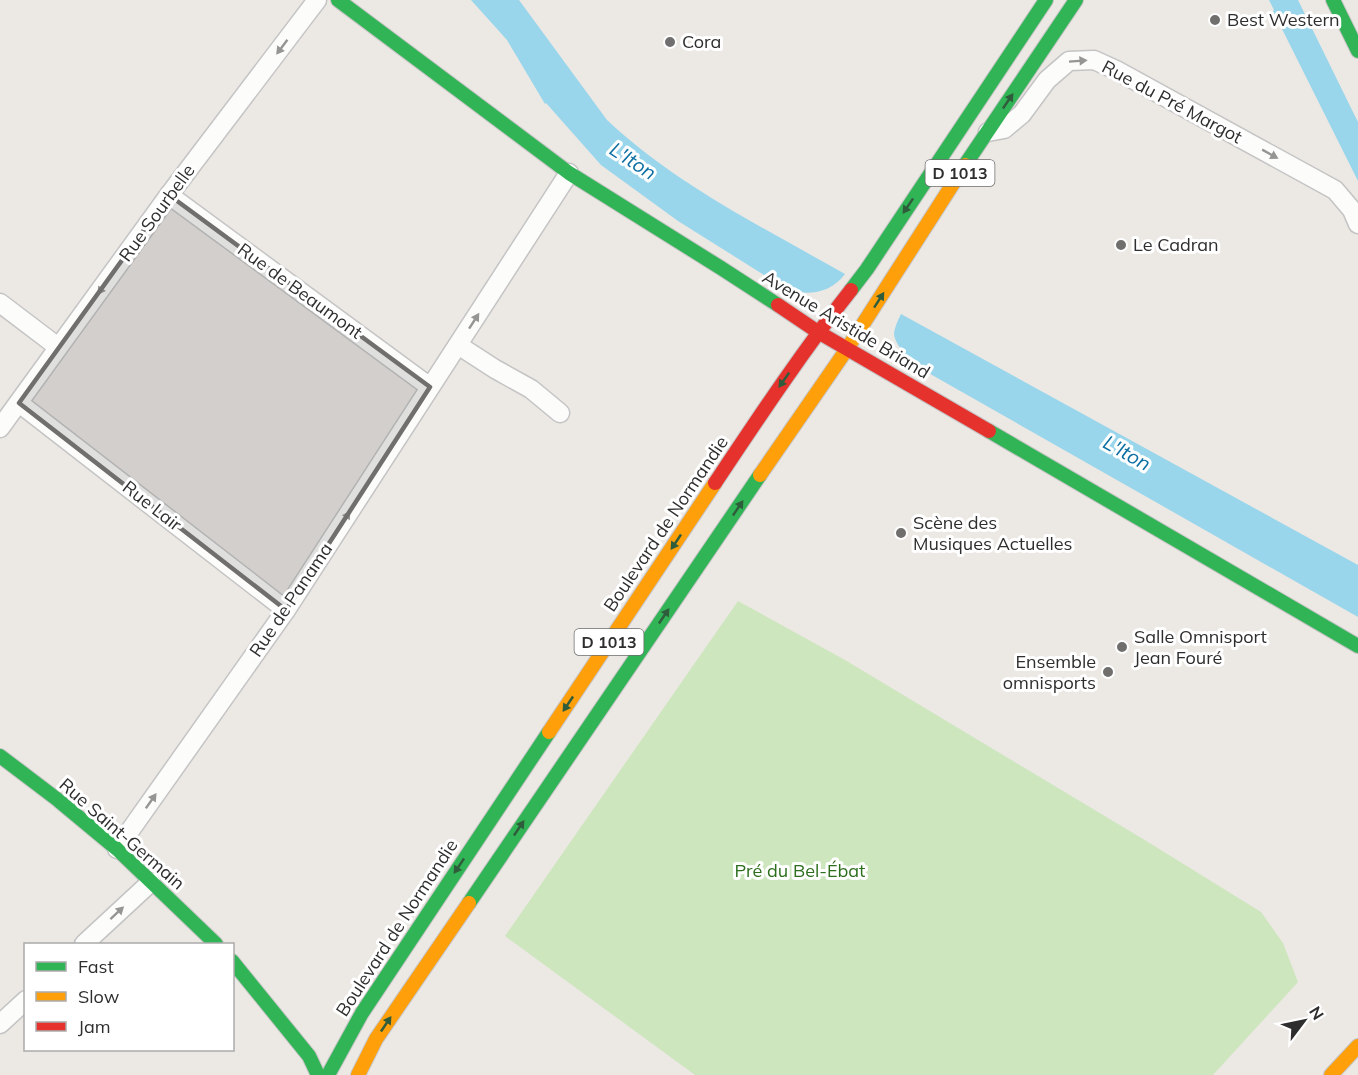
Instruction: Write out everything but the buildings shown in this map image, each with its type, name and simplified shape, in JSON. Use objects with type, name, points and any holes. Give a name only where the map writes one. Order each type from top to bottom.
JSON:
[{"type":"main road","name":"Avenue Aristide Briand","points":[[338,0],[569,173],[819,332],[1358,646]]},
{"type":"main road","name":"Boulevard de Normandie","points":[[328,1075],[362,1012],[782,382],[867,269],[1046,0]]},
{"type":"main road","name":"D 1013","points":[[358,1075],[376,1039],[847,349],[986,133],[1076,0]]},
{"type":"main road","points":[[1333,0],[1358,51]]},
{"type":"main road","name":"Rue Saint-Germain","points":[[0,756],[117,849],[214,943]]},
{"type":"main road","points":[[234,963],[309,1056],[318,1075]]},
{"type":"main road","points":[[1331,1075],[1358,1046]]},
{"type":"street","name":"Rue Sourbelle","points":[[0,428],[169,195],[317,0]]},
{"type":"street","name":"Rue du Pré Margot","points":[[986,133],[1004,129],[1022,114],[1047,80],[1069,61],[1094,60],[1148,87],[1335,190],[1352,210],[1358,224]]},
{"type":"street","name":"Rue de Panama","points":[[117,849],[286,610],[569,173]]},
{"type":"street","name":"Rue de Beaumont","points":[[169,195],[430,387]]},
{"type":"street","points":[[0,303],[58,347]]},
{"type":"street","points":[[458,345],[531,389],[560,413]]},
{"type":"street","name":"Rue Lair","points":[[18,403],[286,610]]},
{"type":"street","points":[[86,943],[151,882]]},
{"type":"street","points":[[0,1024],[24,1002]]},
{"type":"highlighted area","points":[[169,195],[430,387],[286,610],[19,403]]},
{"type":"green space","name":"Pré du Bel-Ébat","points":[[738,601],[845,660],[1261,912],[1283,943],[1298,982],[1213,1075],[695,1075],[505,936]]},
{"type":"water","name":"L'Iton","points":[[471,0],[519,0],[607,120],[633,143],[661,165],[721,204],[845,274],[833,285],[812,293],[788,290],[678,221],[601,165],[545,104],[507,40]]},
{"type":"water","points":[[1269,0],[1298,0],[1358,122],[1358,181],[1273,11]]},
{"type":"water","name":"L'Iton","points":[[901,314],[1358,565],[1358,617],[925,371],[897,344],[894,330]]},
{"type":"traffic: fast","points":[[338,0],[569,173],[778,305]]},
{"type":"traffic: fast","points":[[851,290],[1046,0]]},
{"type":"traffic: fast","points":[[965,165],[1076,0]]},
{"type":"traffic: fast","points":[[1333,0],[1358,51]]},
{"type":"traffic: fast","points":[[989,431],[1358,646]]},
{"type":"traffic: fast","points":[[469,903],[760,475]]},
{"type":"traffic: fast","points":[[328,1075],[362,1013],[549,732]]},
{"type":"traffic: fast","points":[[0,756],[117,849],[215,943]]},
{"type":"traffic: fast","points":[[234,963],[309,1056],[318,1075]]},
{"type":"traffic: slow","points":[[760,475],[847,349],[965,165]]},
{"type":"traffic: slow","points":[[549,732],[715,483]]},
{"type":"traffic: slow","points":[[358,1075],[376,1039],[469,903]]},
{"type":"traffic: slow","points":[[1331,1075],[1358,1046]]},
{"type":"traffic: jam","points":[[715,483],[764,409],[851,290]]},
{"type":"traffic: jam","points":[[778,305],[818,332],[989,431]]},
{"type":"place","name":"Best Western","points":[[1215,20]]},
{"type":"place","name":"Cora","points":[[670,42]]},
{"type":"place","name":"Le Cadran","points":[[1121,245]]},
{"type":"place","name":"Scène des Musiques Actuelles","points":[[901,533]]},
{"type":"place","name":"Salle Omnisport Jean Fouré","points":[[1122,647]]},
{"type":"place","name":"Ensemble omnisports","points":[[1108,672]]}]
